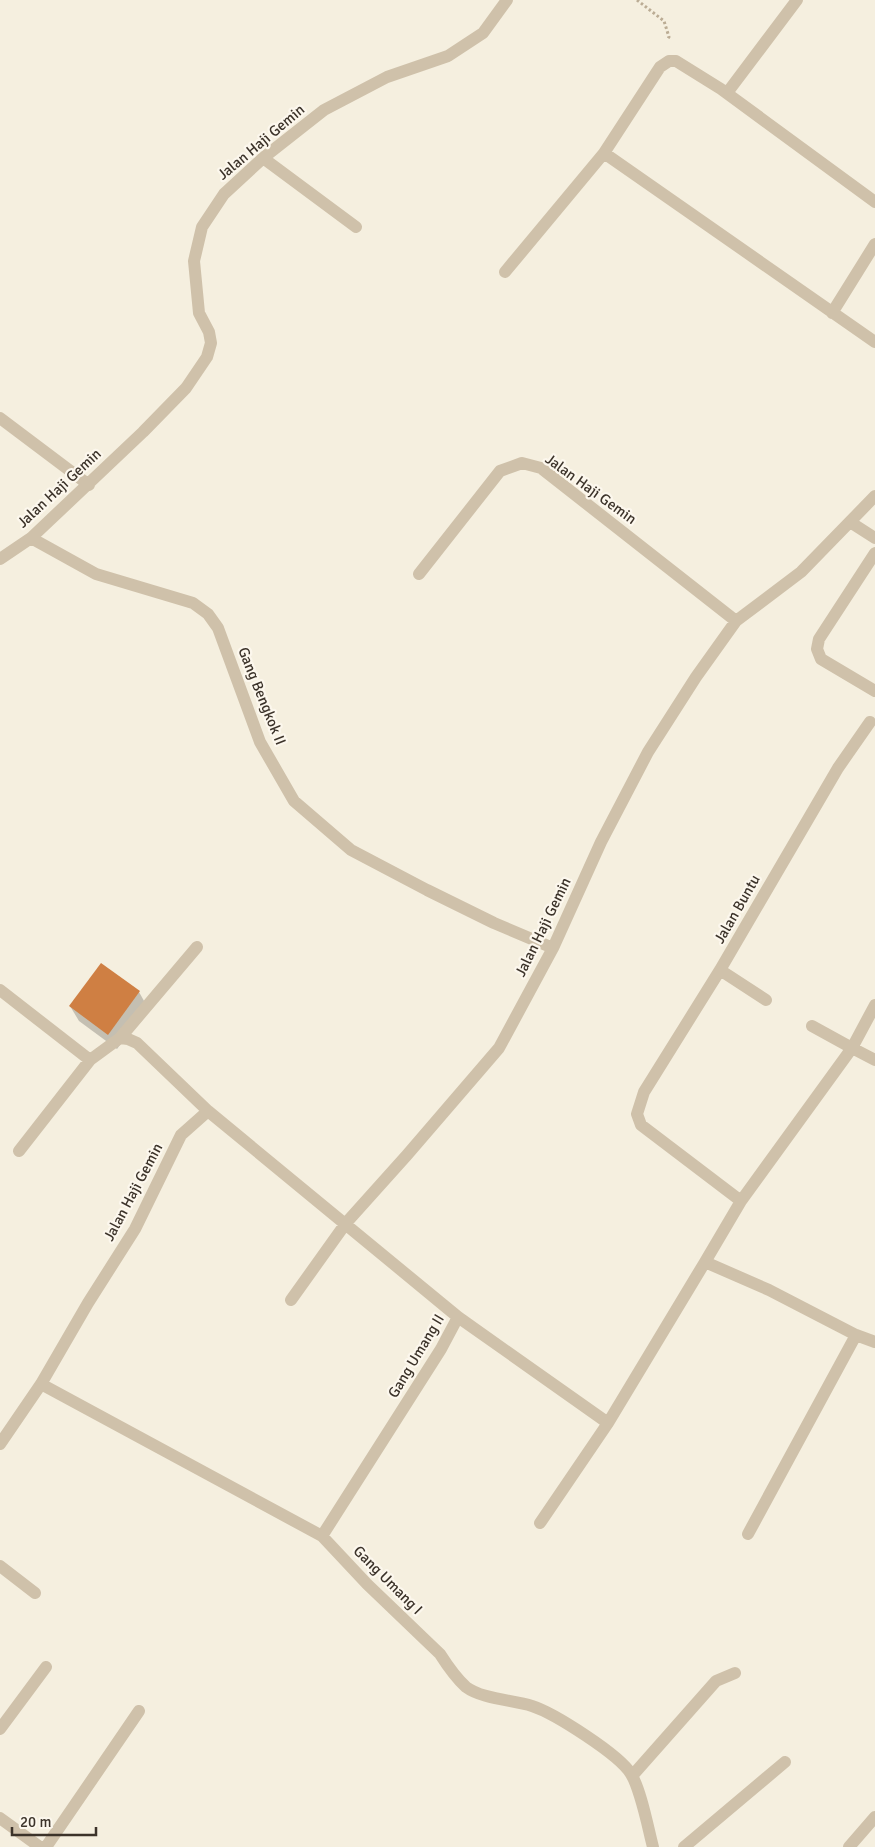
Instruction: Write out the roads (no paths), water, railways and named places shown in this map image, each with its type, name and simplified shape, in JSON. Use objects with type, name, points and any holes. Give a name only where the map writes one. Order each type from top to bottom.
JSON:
[{"type":"street","name":"Jalan Haji Gemin","points":[[0,559],[31,538],[89,485],[186,388],[207,356],[211,343],[209,332],[199,313],[194,261],[202,227],[224,194],[264,158],[324,110],[387,76],[448,56],[483,33],[507,0]]},
{"type":"street","points":[[727,94],[797,0]]},
{"type":"street","points":[[505,272],[604,153],[660,67],[669,61],[676,60],[727,94],[875,202]]},
{"type":"street","points":[[604,153],[875,342]]},
{"type":"street","points":[[264,158],[356,227]]},
{"type":"street","points":[[832,312],[875,244]]},
{"type":"street","points":[[0,418],[89,485]]},
{"type":"street","name":"Jalan Haji Gemin","points":[[419,574],[500,471],[522,463],[540,468],[736,621]]},
{"type":"street","name":"Jalan Haji Gemin","points":[[291,1300],[346,1223],[407,1156],[499,1048],[553,948],[601,842],[648,752],[696,677],[736,621],[801,572],[875,496]]},
{"type":"street","points":[[850,522],[875,538]]},
{"type":"street","name":"Gang Bengkok II","points":[[31,538],[96,574],[193,603],[208,614],[218,628],[260,742],[294,801],[350,850],[494,923],[553,948]]},
{"type":"street","points":[[875,553],[819,639],[817,649],[821,658],[875,691]]},
{"type":"street","name":"Jalan Buntu","points":[[741,1201],[641,1125],[636,1114],[644,1092],[720,970],[838,768],[870,722]]},
{"type":"street","points":[[19,1151],[90,1060],[120,1038],[198,947]]},
{"type":"street","points":[[720,970],[766,1000]]},
{"type":"street","points":[[0,990],[90,1060]]},
{"type":"street","points":[[540,1523],[608,1423],[741,1201],[852,1048],[875,1005]]},
{"type":"street","points":[[812,1026],[875,1060]]},
{"type":"street","points":[[120,1038],[137,1043],[208,1111],[346,1223]]},
{"type":"street","name":"Jalan Haji Gemin","points":[[0,1444],[40,1384],[135,1229],[181,1135],[208,1111]]},
{"type":"street","name":"Gang Umang II","points":[[322,1536],[441,1349],[458,1317],[346,1223]]},
{"type":"street","points":[[705,1262],[769,1290],[856,1335],[875,1342]]},
{"type":"street","points":[[458,1317],[608,1423]]},
{"type":"street","points":[[748,1534],[856,1335]]},
{"type":"street","name":"Gang Umang I","points":[[40,1384],[322,1536],[367,1584],[440,1654],[449,1668],[467,1687],[485,1694],[534,1706],[564,1722],[627,1767],[632,1776],[654,1847]]},
{"type":"street","points":[[0,1566],[35,1593]]},
{"type":"street","points":[[0,1729],[46,1667]]},
{"type":"street","points":[[632,1776],[716,1681],[734,1674]]},
{"type":"street","points":[[46,1847],[139,1711]]},
{"type":"street","points":[[684,1847],[785,1762]]},
{"type":"street","points":[[850,1847],[875,1817]]},
{"type":"street","points":[[0,1818],[40,1847]]}]
